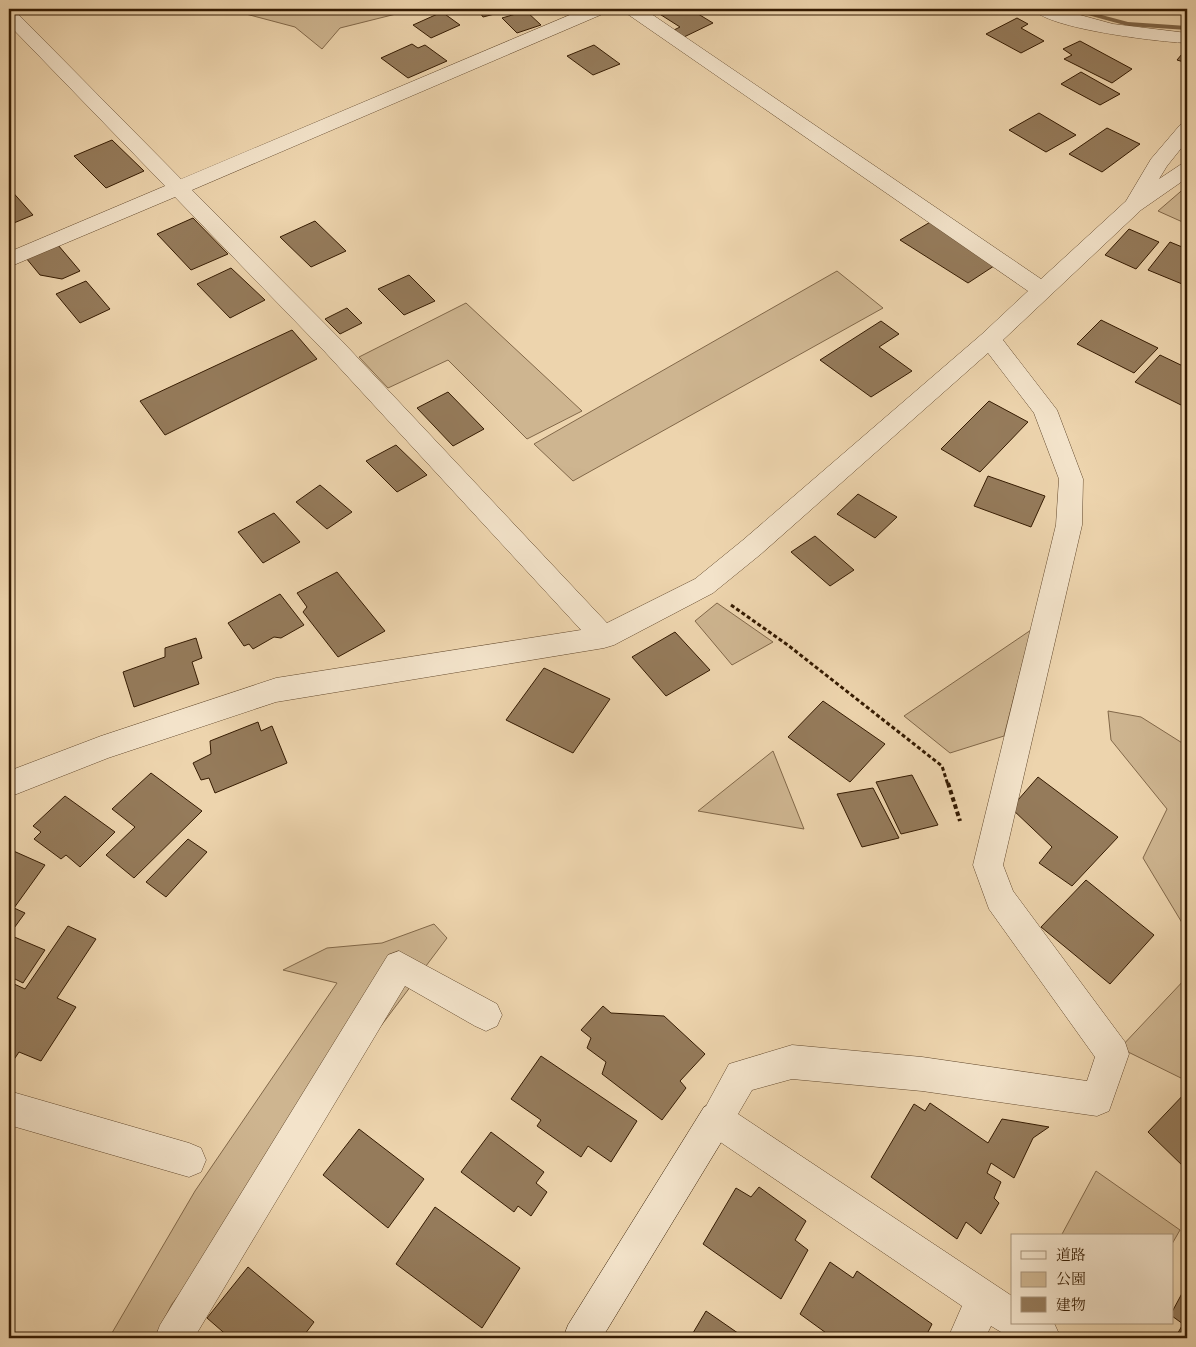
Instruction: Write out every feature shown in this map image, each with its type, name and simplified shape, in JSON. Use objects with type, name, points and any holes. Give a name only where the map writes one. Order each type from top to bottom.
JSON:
[{"type":"street","points":[[9,260],[598,9]]},
{"type":"street","points":[[632,9],[1042,290]]},
{"type":"street","points":[[1042,9],[1060,16],[1145,35],[1187,38]]},
{"type":"street","points":[[9,15],[340,353],[604,636]]},
{"type":"street","points":[[1134,205],[1158,163],[1187,129]]},
{"type":"street","points":[[9,784],[101,748],[276,690],[604,636],[704,586],[752,547],[990,339],[1134,205],[1187,170]]},
{"type":"street","points":[[581,1338],[741,1076],[792,1062],[922,1074],[1097,1099],[1113,1054],[1000,899],[988,865],[1069,525],[1072,479],[1045,410],[990,339]]},
{"type":"street","points":[[173,1338],[399,966],[486,1015]]},
{"type":"street","points":[[9,1108],[189,1160]]},
{"type":"street","points":[[716,1119],[998,1308],[966,1338]]},
{"type":"street","points":[[1022,1324],[1043,1338]]},
{"type":"path","points":[[704,586],[789,646],[942,766],[965,838],[988,865]]},
{"type":"green space","points":[[227,9],[416,9],[340,28],[322,49],[295,27]]},
{"type":"green space","points":[[1187,186],[1187,224],[1158,211]]},
{"type":"green space","points":[[837,271],[883,308],[573,481],[534,444]]},
{"type":"green space","points":[[466,303],[582,411],[527,439],[448,360],[388,388],[359,357]]},
{"type":"green space","points":[[717,603],[773,642],[732,665],[695,621]]},
{"type":"green space","points":[[1031,630],[1004,736],[950,753],[904,716]]},
{"type":"green space","points":[[1108,711],[1141,717],[1187,746],[1187,931],[1143,858],[1167,809],[1111,740]]},
{"type":"green space","points":[[773,751],[804,829],[698,811]]},
{"type":"green space","points":[[434,924],[447,938],[172,1304],[154,1338],[109,1338],[195,1191],[337,983],[283,970],[327,948],[382,943]]},
{"type":"green space","points":[[1187,977],[1187,1081],[1120,1048]]},
{"type":"green space","points":[[1096,1171],[1180,1230],[1174,1240],[1174,1234],[1062,1234]]},
{"type":"building","points":[[477,9],[514,9],[483,17]]},
{"type":"building","points":[[667,9],[690,9],[713,23],[684,37],[674,30],[680,27],[658,13]]},
{"type":"building","points":[[1157,9],[1187,9],[1187,12],[1158,12]]},
{"type":"building","points":[[526,11],[541,25],[517,33],[502,18]]},
{"type":"building","points":[[442,12],[460,25],[431,38],[413,25]]},
{"type":"building","points":[[1017,18],[1028,24],[1021,28],[1044,41],[1021,53],[986,34]]},
{"type":"building","points":[[1080,41],[1132,69],[1112,83],[1064,59],[1072,55],[1063,49]]},
{"type":"building","points":[[412,44],[418,48],[425,45],[447,61],[408,78],[381,58]]},
{"type":"building","points":[[594,45],[620,64],[593,75],[567,56]]},
{"type":"building","points":[[1187,48],[1187,63],[1177,60]]},
{"type":"building","points":[[1081,72],[1120,94],[1100,105],[1061,84]]},
{"type":"building","points":[[1039,113],[1076,135],[1046,152],[1009,130]]},
{"type":"building","points":[[1107,128],[1140,144],[1102,172],[1069,154]]},
{"type":"building","points":[[112,140],[144,171],[106,188],[74,156]]},
{"type":"building","points":[[9,188],[33,215],[9,225]]},
{"type":"building","points":[[193,218],[228,254],[191,270],[157,234]]},
{"type":"building","points":[[315,221],[346,251],[311,267],[280,237]]},
{"type":"building","points":[[932,221],[997,264],[968,283],[900,240]]},
{"type":"building","points":[[1129,229],[1159,242],[1136,269],[1105,255]]},
{"type":"building","points":[[1170,242],[1187,249],[1187,286],[1148,270]]},
{"type":"building","points":[[58,245],[80,271],[62,279],[40,275],[26,258]]},
{"type":"building","points":[[231,268],[265,300],[230,318],[197,284]]},
{"type":"building","points":[[409,275],[435,301],[404,315],[378,289]]},
{"type":"building","points":[[86,281],[110,309],[80,323],[56,294]]},
{"type":"building","points":[[347,308],[362,323],[340,334],[325,319]]},
{"type":"building","points":[[1101,320],[1158,348],[1134,373],[1077,344]]},
{"type":"building","points":[[881,321],[899,334],[879,347],[912,371],[871,397],[820,360]]},
{"type":"building","points":[[292,330],[317,359],[165,435],[140,401]]},
{"type":"building","points":[[1160,355],[1187,368],[1187,408],[1135,382]]},
{"type":"building","points":[[448,392],[484,429],[453,446],[417,408]]},
{"type":"building","points":[[989,401],[1028,422],[980,472],[941,449]]},
{"type":"building","points":[[396,445],[427,475],[397,492],[366,461]]},
{"type":"building","points":[[988,476],[1045,496],[1031,527],[974,506]]},
{"type":"building","points":[[320,485],[352,512],[327,529],[296,502]]},
{"type":"building","points":[[858,494],[897,517],[875,538],[837,514]]},
{"type":"building","points":[[274,513],[300,542],[263,563],[238,532]]},
{"type":"building","points":[[815,536],[854,570],[830,586],[791,552]]},
{"type":"building","points":[[337,572],[385,631],[338,657],[303,612],[307,607],[297,593]]},
{"type":"building","points":[[280,594],[304,625],[281,638],[274,637],[253,649],[249,644],[244,646],[228,623]]},
{"type":"building","points":[[675,632],[710,670],[666,696],[632,657]]},
{"type":"building","points":[[196,638],[202,658],[192,662],[199,684],[134,707],[123,672],[165,657],[165,648]]},
{"type":"building","points":[[544,668],[610,699],[573,753],[506,720]]},
{"type":"building","points":[[823,701],[885,744],[850,782],[788,737]]},
{"type":"building","points":[[258,722],[261,731],[272,726],[287,763],[215,793],[209,778],[201,780],[193,763],[211,754],[210,741]]},
{"type":"building","points":[[151,773],[202,811],[134,878],[106,855],[135,827],[112,809]]},
{"type":"building","points":[[912,775],[938,825],[901,834],[876,782]]},
{"type":"building","points":[[1038,777],[1118,837],[1072,886],[1039,863],[1052,847],[1011,808]]},
{"type":"building","points":[[873,788],[899,838],[862,847],[837,794]]},
{"type":"building","points":[[65,796],[115,832],[80,867],[66,855],[61,859],[34,839],[41,832],[33,826]]},
{"type":"building","points":[[188,839],[207,852],[166,897],[146,882]]},
{"type":"building","points":[[9,849],[45,865],[14,908],[25,913],[9,935]]},
{"type":"building","points":[[1086,880],[1154,935],[1110,984],[1041,927]]},
{"type":"building","points":[[68,926],[96,939],[57,998],[76,1007],[41,1061],[19,1052],[9,1067],[9,987],[12,983],[25,989]]},
{"type":"building","points":[[12,936],[45,950],[23,983],[9,976],[9,941]]},
{"type":"building","points":[[603,1006],[611,1013],[664,1016],[705,1054],[680,1081],[686,1088],[662,1120],[602,1074],[606,1062],[587,1048],[591,1038],[581,1030]]},
{"type":"building","points":[[541,1056],[637,1121],[611,1162],[588,1146],[581,1157],[537,1126],[541,1120],[511,1099]]},
{"type":"building","points":[[1187,1091],[1187,1170],[1148,1132]]},
{"type":"building","points":[[930,1103],[988,1143],[1002,1119],[1049,1127],[1033,1138],[1014,1178],[991,1163],[987,1173],[1001,1182],[994,1198],[999,1203],[981,1234],[966,1222],[957,1239],[871,1177],[914,1104],[925,1111]]},
{"type":"building","points":[[359,1129],[424,1179],[388,1228],[323,1175]]},
{"type":"building","points":[[491,1132],[544,1172],[536,1183],[547,1192],[531,1216],[518,1206],[514,1212],[461,1172]]},
{"type":"building","points":[[759,1187],[806,1221],[795,1240],[808,1250],[781,1299],[703,1244],[736,1188],[751,1197]]},
{"type":"building","points":[[435,1207],[520,1268],[482,1328],[396,1264]]},
{"type":"building","points":[[830,1262],[853,1278],[857,1271],[932,1324],[925,1338],[833,1338],[800,1314]]},
{"type":"building","points":[[248,1267],[314,1322],[302,1338],[230,1338],[207,1318]]},
{"type":"building","points":[[1187,1284],[1187,1338],[1175,1338],[1183,1324],[1174,1317],[1174,1308]]},
{"type":"building","points":[[706,1311],[745,1338],[690,1338]]},
{"type":"waterway","points":[[328,9],[358,9]]},
{"type":"waterway","points":[[1070,9],[1128,24],[1187,28]]}]
